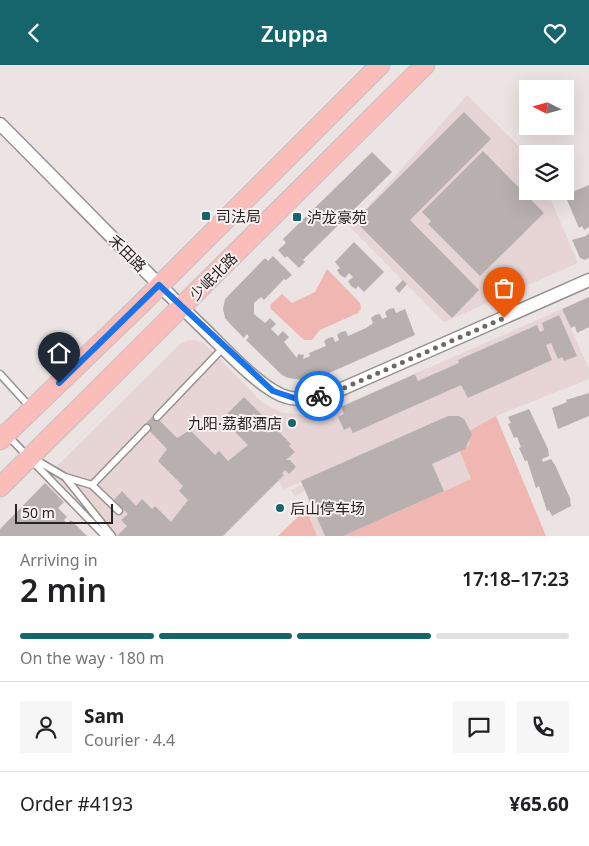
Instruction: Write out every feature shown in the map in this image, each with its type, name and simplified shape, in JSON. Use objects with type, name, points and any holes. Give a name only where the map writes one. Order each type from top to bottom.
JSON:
[{"type":"main road","points":[[3,437],[380,65]]},
{"type":"main road","name":"少岷北路","points":[[0,487],[425,65]]},
{"type":"street","name":"禾田路","points":[[0,124],[223,347],[273,391],[294,398],[316,397],[344,388],[589,280]]},
{"type":"lane","points":[[157,417],[223,347]]},
{"type":"lane","points":[[0,375],[32,409]]},
{"type":"lane","points":[[92,485],[147,428]]},
{"type":"lane","points":[[3,437],[30,457],[65,477],[92,485],[119,511]]},
{"type":"lane","points":[[30,457],[105,536]]},
{"type":"lane","points":[[65,477],[112,536]]},
{"type":"shaded area","points":[[467,95],[519,146],[519,200],[551,200],[578,263],[444,322],[350,227]]},
{"type":"shaded area","points":[[327,269],[360,303],[361,309],[358,313],[320,330],[312,340],[304,340],[271,309],[270,305],[282,294],[292,303],[315,292]]},
{"type":"shaded area","name":"九阳·荔都酒店","points":[[562,309],[589,369],[589,379],[496,416],[472,430],[469,445],[460,452],[471,479],[343,536],[317,536],[306,509],[312,506],[305,491],[294,496],[291,490],[302,485],[301,482],[283,489],[279,481],[223,536],[113,536],[51,472],[180,344],[188,340],[204,343],[263,403],[280,412],[309,416],[337,408]]},
{"type":"shaded area","points":[[496,416],[546,536],[343,536],[471,479],[460,452],[469,445],[471,430]]},
{"type":"shaded area","points":[[306,509],[317,536],[278,536]]},
{"type":"building","points":[[464,112],[491,139],[410,220],[479,290],[452,318],[355,221]]},
{"type":"building","points":[[483,151],[519,188],[519,200],[531,200],[544,213],[480,276],[428,224],[431,221],[422,212]]},
{"type":"building","points":[[372,152],[392,172],[303,260],[305,262],[299,268],[287,256],[285,258],[278,250],[286,243],[283,239]]},
{"type":"building","points":[[589,185],[589,227],[584,230],[582,226],[579,228],[567,200],[574,200],[574,191]]},
{"type":"building","points":[[589,233],[589,258],[585,260],[580,258],[572,240],[586,236]]},
{"type":"building","points":[[354,242],[384,272],[364,292],[358,286],[356,289],[351,286],[348,281],[353,277],[349,273],[345,278],[340,275],[337,270],[340,268],[335,262]]},
{"type":"building","points":[[273,256],[292,275],[286,280],[284,279],[264,300],[261,297],[254,303],[254,314],[265,323],[270,318],[276,324],[271,329],[278,336],[283,331],[289,337],[284,342],[297,358],[298,354],[304,355],[303,359],[310,356],[309,353],[326,346],[324,341],[328,338],[333,337],[335,342],[339,340],[337,335],[341,332],[346,331],[348,336],[366,328],[373,323],[371,318],[375,315],[380,314],[382,319],[387,317],[385,312],[394,308],[396,313],[405,309],[415,335],[311,381],[288,378],[282,375],[246,340],[249,337],[247,334],[244,338],[233,327],[225,318],[223,309],[225,299],[265,258],[268,261]]},
{"type":"building","points":[[403,280],[407,284],[399,293],[395,288]]},
{"type":"building","points":[[589,297],[589,327],[577,333],[575,326],[571,328],[562,309]]},
{"type":"building","points":[[559,315],[577,356],[564,361],[562,357],[558,359],[551,343],[546,345],[552,360],[468,398],[461,385],[353,433],[350,427],[344,430],[338,417],[344,414],[341,407],[415,374],[418,381],[459,363],[458,360],[537,325],[540,332],[544,330],[542,323]]},
{"type":"building","points":[[589,393],[589,416],[558,429],[552,408],[567,402],[566,400]]},
{"type":"building","points":[[244,397],[291,444],[289,446],[295,452],[286,460],[290,460],[296,467],[289,474],[285,470],[282,473],[284,475],[223,536],[117,536],[127,526],[121,520],[128,514],[114,500],[122,491],[136,506],[142,499],[152,509],[155,506],[171,522],[188,500],[179,491],[183,486],[158,461],[167,449],[144,425],[154,415],[177,438],[190,430],[215,455],[219,451],[228,461],[248,445],[228,425],[230,423],[224,417]]},
{"type":"building","points":[[529,409],[548,449],[549,456],[542,459],[543,462],[551,459],[570,498],[571,506],[552,516],[549,510],[547,511],[539,486],[536,488],[527,460],[525,461],[519,448],[521,447],[517,437],[514,438],[508,424],[511,423],[508,417]]},
{"type":"building","points":[[448,416],[459,416],[464,419],[472,434],[465,449],[432,464],[444,491],[343,536],[325,536],[301,481]]},
{"type":"building","points":[[45,483],[64,502],[58,508],[67,517],[64,520],[67,524],[71,520],[87,536],[0,536],[0,529]]},
{"type":"way so far","points":[[319,396],[344,388],[504,318]]},
{"type":"place","name":"司法局","points":[[206,216]]},
{"type":"place","name":"泸龙豪苑","points":[[297,217]]},
{"type":"place","name":"九阳·荔都酒店","points":[[292,423]]},
{"type":"place","name":"后山停车场","points":[[280,508]]},
{"type":"route","points":[[59,383],[159,285],[223,347],[273,391],[284,396],[302,399],[319,396]]}]
